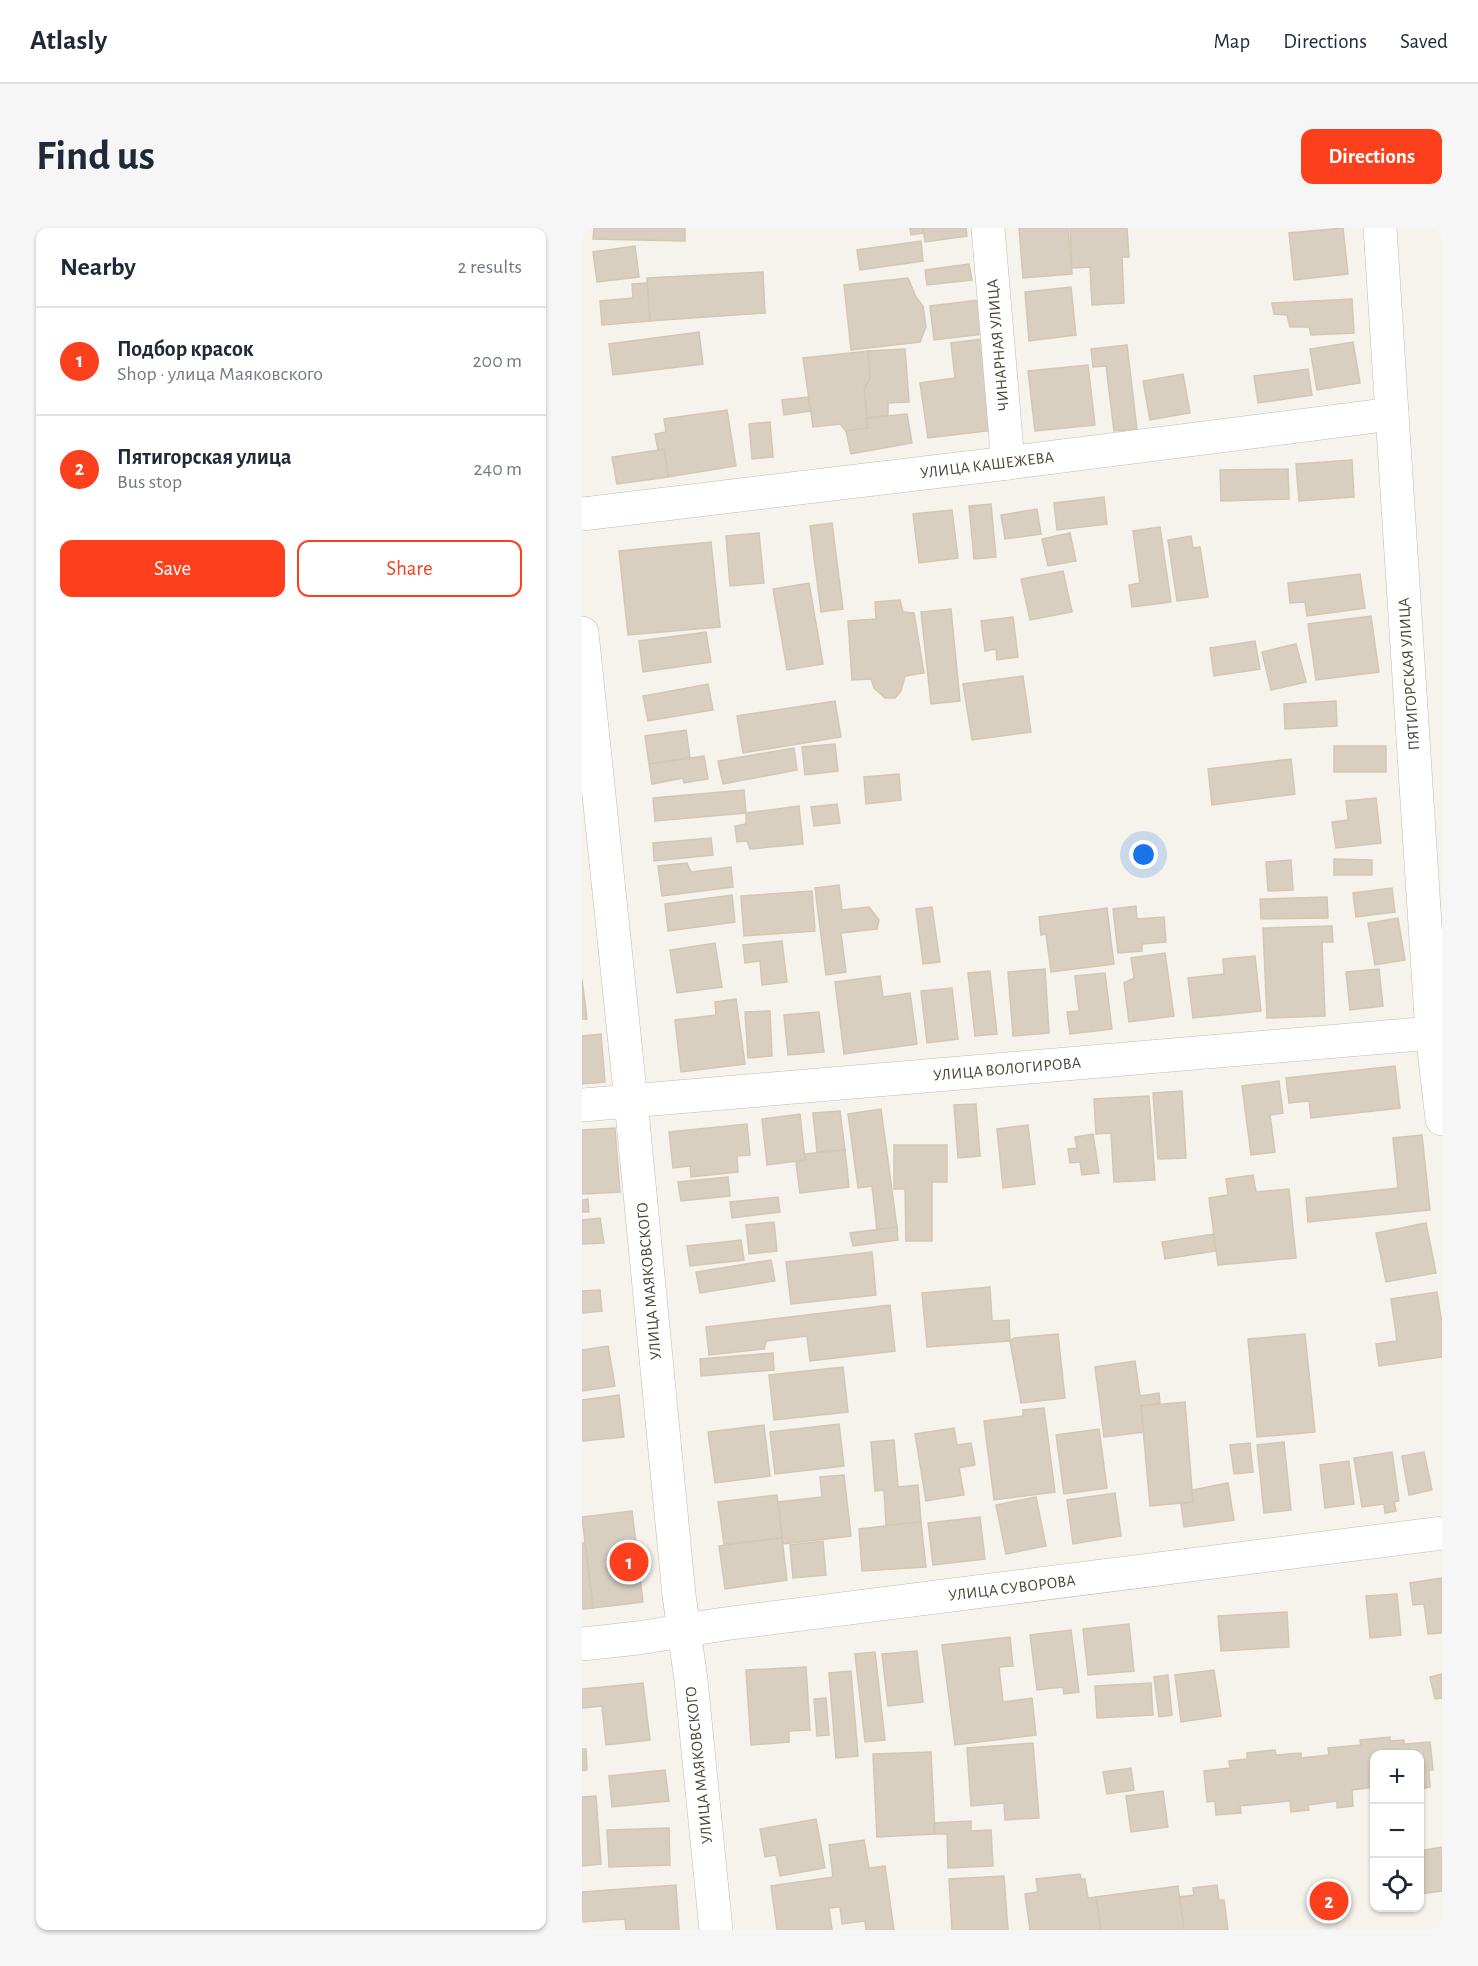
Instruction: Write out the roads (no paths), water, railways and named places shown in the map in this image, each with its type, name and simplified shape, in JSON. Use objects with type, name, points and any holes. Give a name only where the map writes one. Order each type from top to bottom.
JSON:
[{"type":"street","name":"ЧИНАРНАЯ УЛИЦА","points":[[988,228],[1008,463]]},
{"type":"street","name":"ПЯТИГОРСКАЯ УЛИЦА","points":[[1380,228],[1392,414],[1434,939],[1432,1033],[1442,1119]]},
{"type":"street","name":"УЛИЦА КАШЕЖЕВА","points":[[582,513],[1008,463],[1392,414]]},
{"type":"street","name":"УЛИЦА МАЯКОВСКОГО","points":[[582,633],[631,1101],[677,1583],[691,1680],[716,1930]]},
{"type":"street","name":"УЛИЦА ВОЛОГИРОВА","points":[[582,1105],[1432,1033]]},
{"type":"street","name":"УЛИЦА СУВОРОВА","points":[[582,1644],[1442,1533]]},
{"type":"place","name":"Подбор красок","points":[[629,1562]]},
{"type":"place","name":"Пятигорская улица","points":[[1329,1901]]}]
